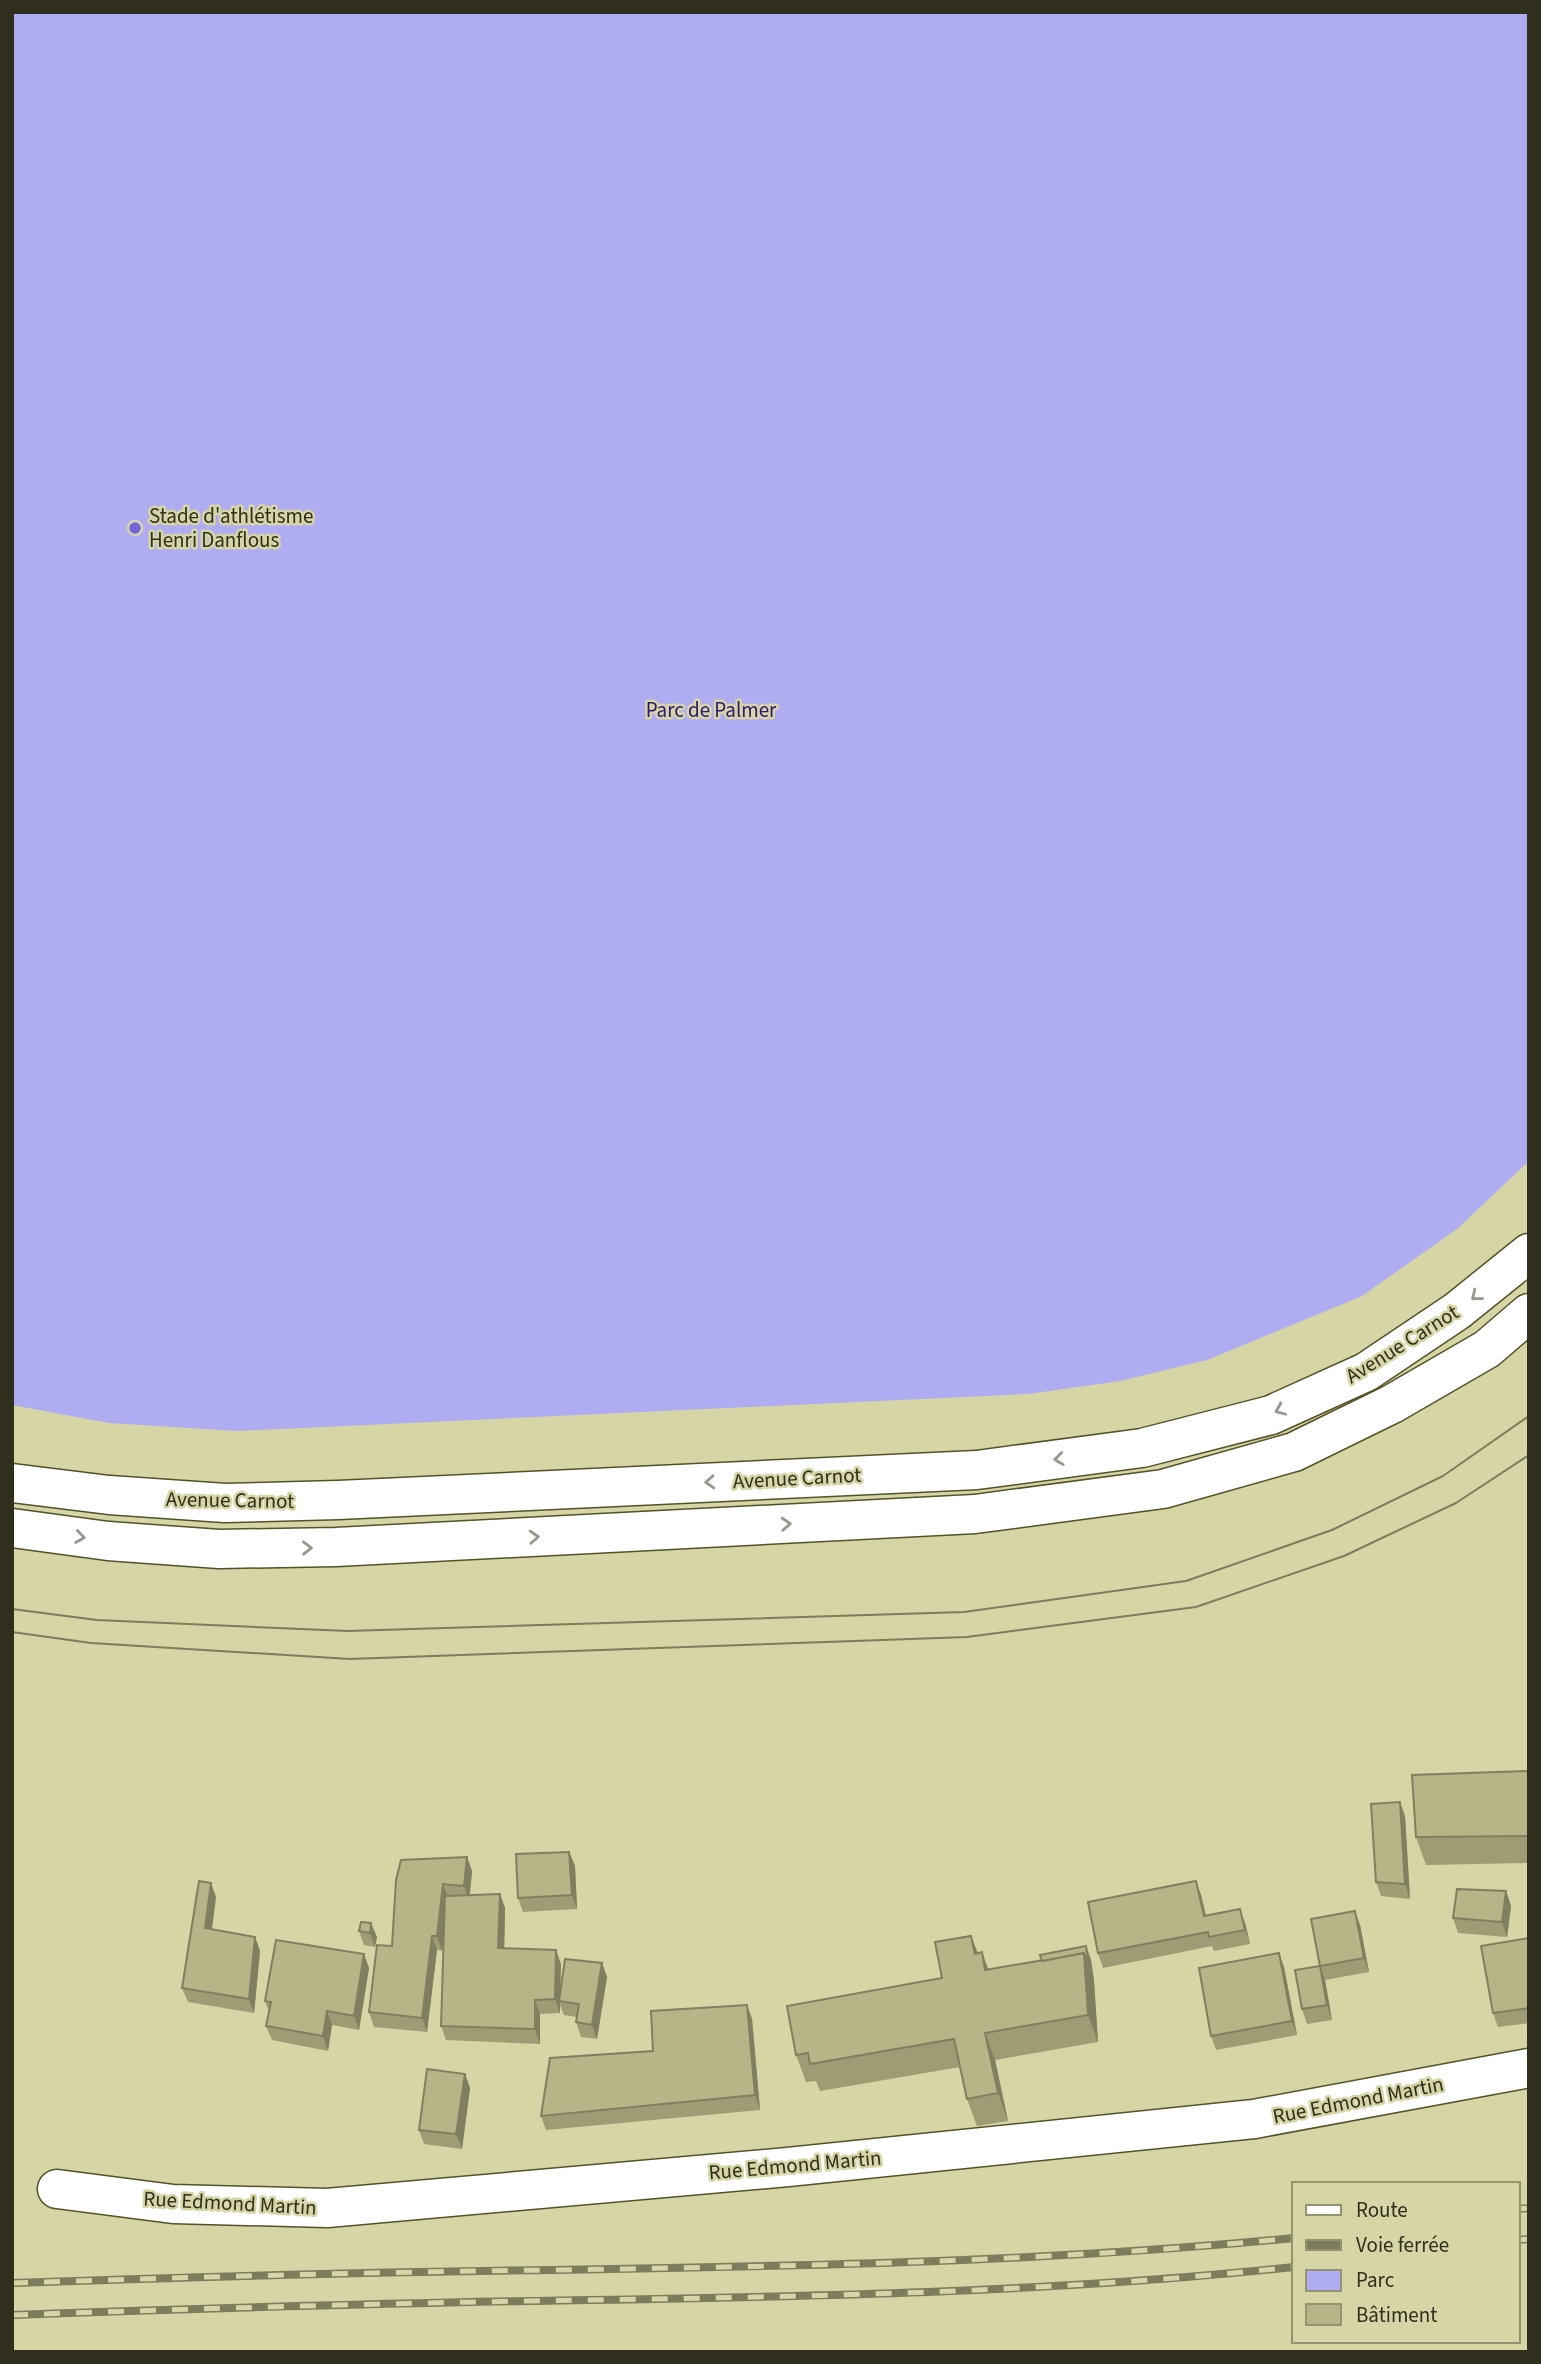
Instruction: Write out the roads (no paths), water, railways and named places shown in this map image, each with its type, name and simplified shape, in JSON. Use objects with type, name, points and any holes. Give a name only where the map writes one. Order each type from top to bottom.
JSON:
[{"type":"main road","name":"Avenue Carnot","points":[[12,1483],[110,1496],[225,1503],[338,1500],[977,1470],[1142,1448],[1271,1415],[1366,1372],[1457,1311],[1529,1253]]},
{"type":"main road","name":"Avenue Carnot","points":[[12,1528],[108,1541],[219,1549],[336,1547],[975,1514],[1149,1491],[1294,1452],[1392,1404],[1487,1349],[1529,1313]]},
{"type":"main road","name":"Rue Edmond Martin","points":[[57,2189],[173,2204],[327,2208],[802,2165],[1254,2119],[1529,2068]]},
{"type":"tram line","points":[[12,1609],[97,1620],[348,1631],[964,1612],[1186,1581],[1332,1530],[1443,1476],[1529,1416]]},
{"type":"tram line","points":[[12,1632],[91,1643],[350,1659],[967,1637],[1196,1607],[1344,1556],[1456,1503],[1529,1455]]},
{"type":"railway","points":[[1520,2209],[1529,2208]]},
{"type":"railway","points":[[12,2283],[924,2262],[1109,2253],[1292,2238]]},
{"type":"railway","points":[[1520,2240],[1529,2239]]},
{"type":"railway","points":[[12,2315],[334,2305],[911,2293],[1103,2283],[1292,2267]]},
{"type":"place","name":"Stade d'athlétisme Henri Danflous","points":[[135,528]]},
{"type":"park label","name":"Parc de Palmer","points":[[711,710]]}]
